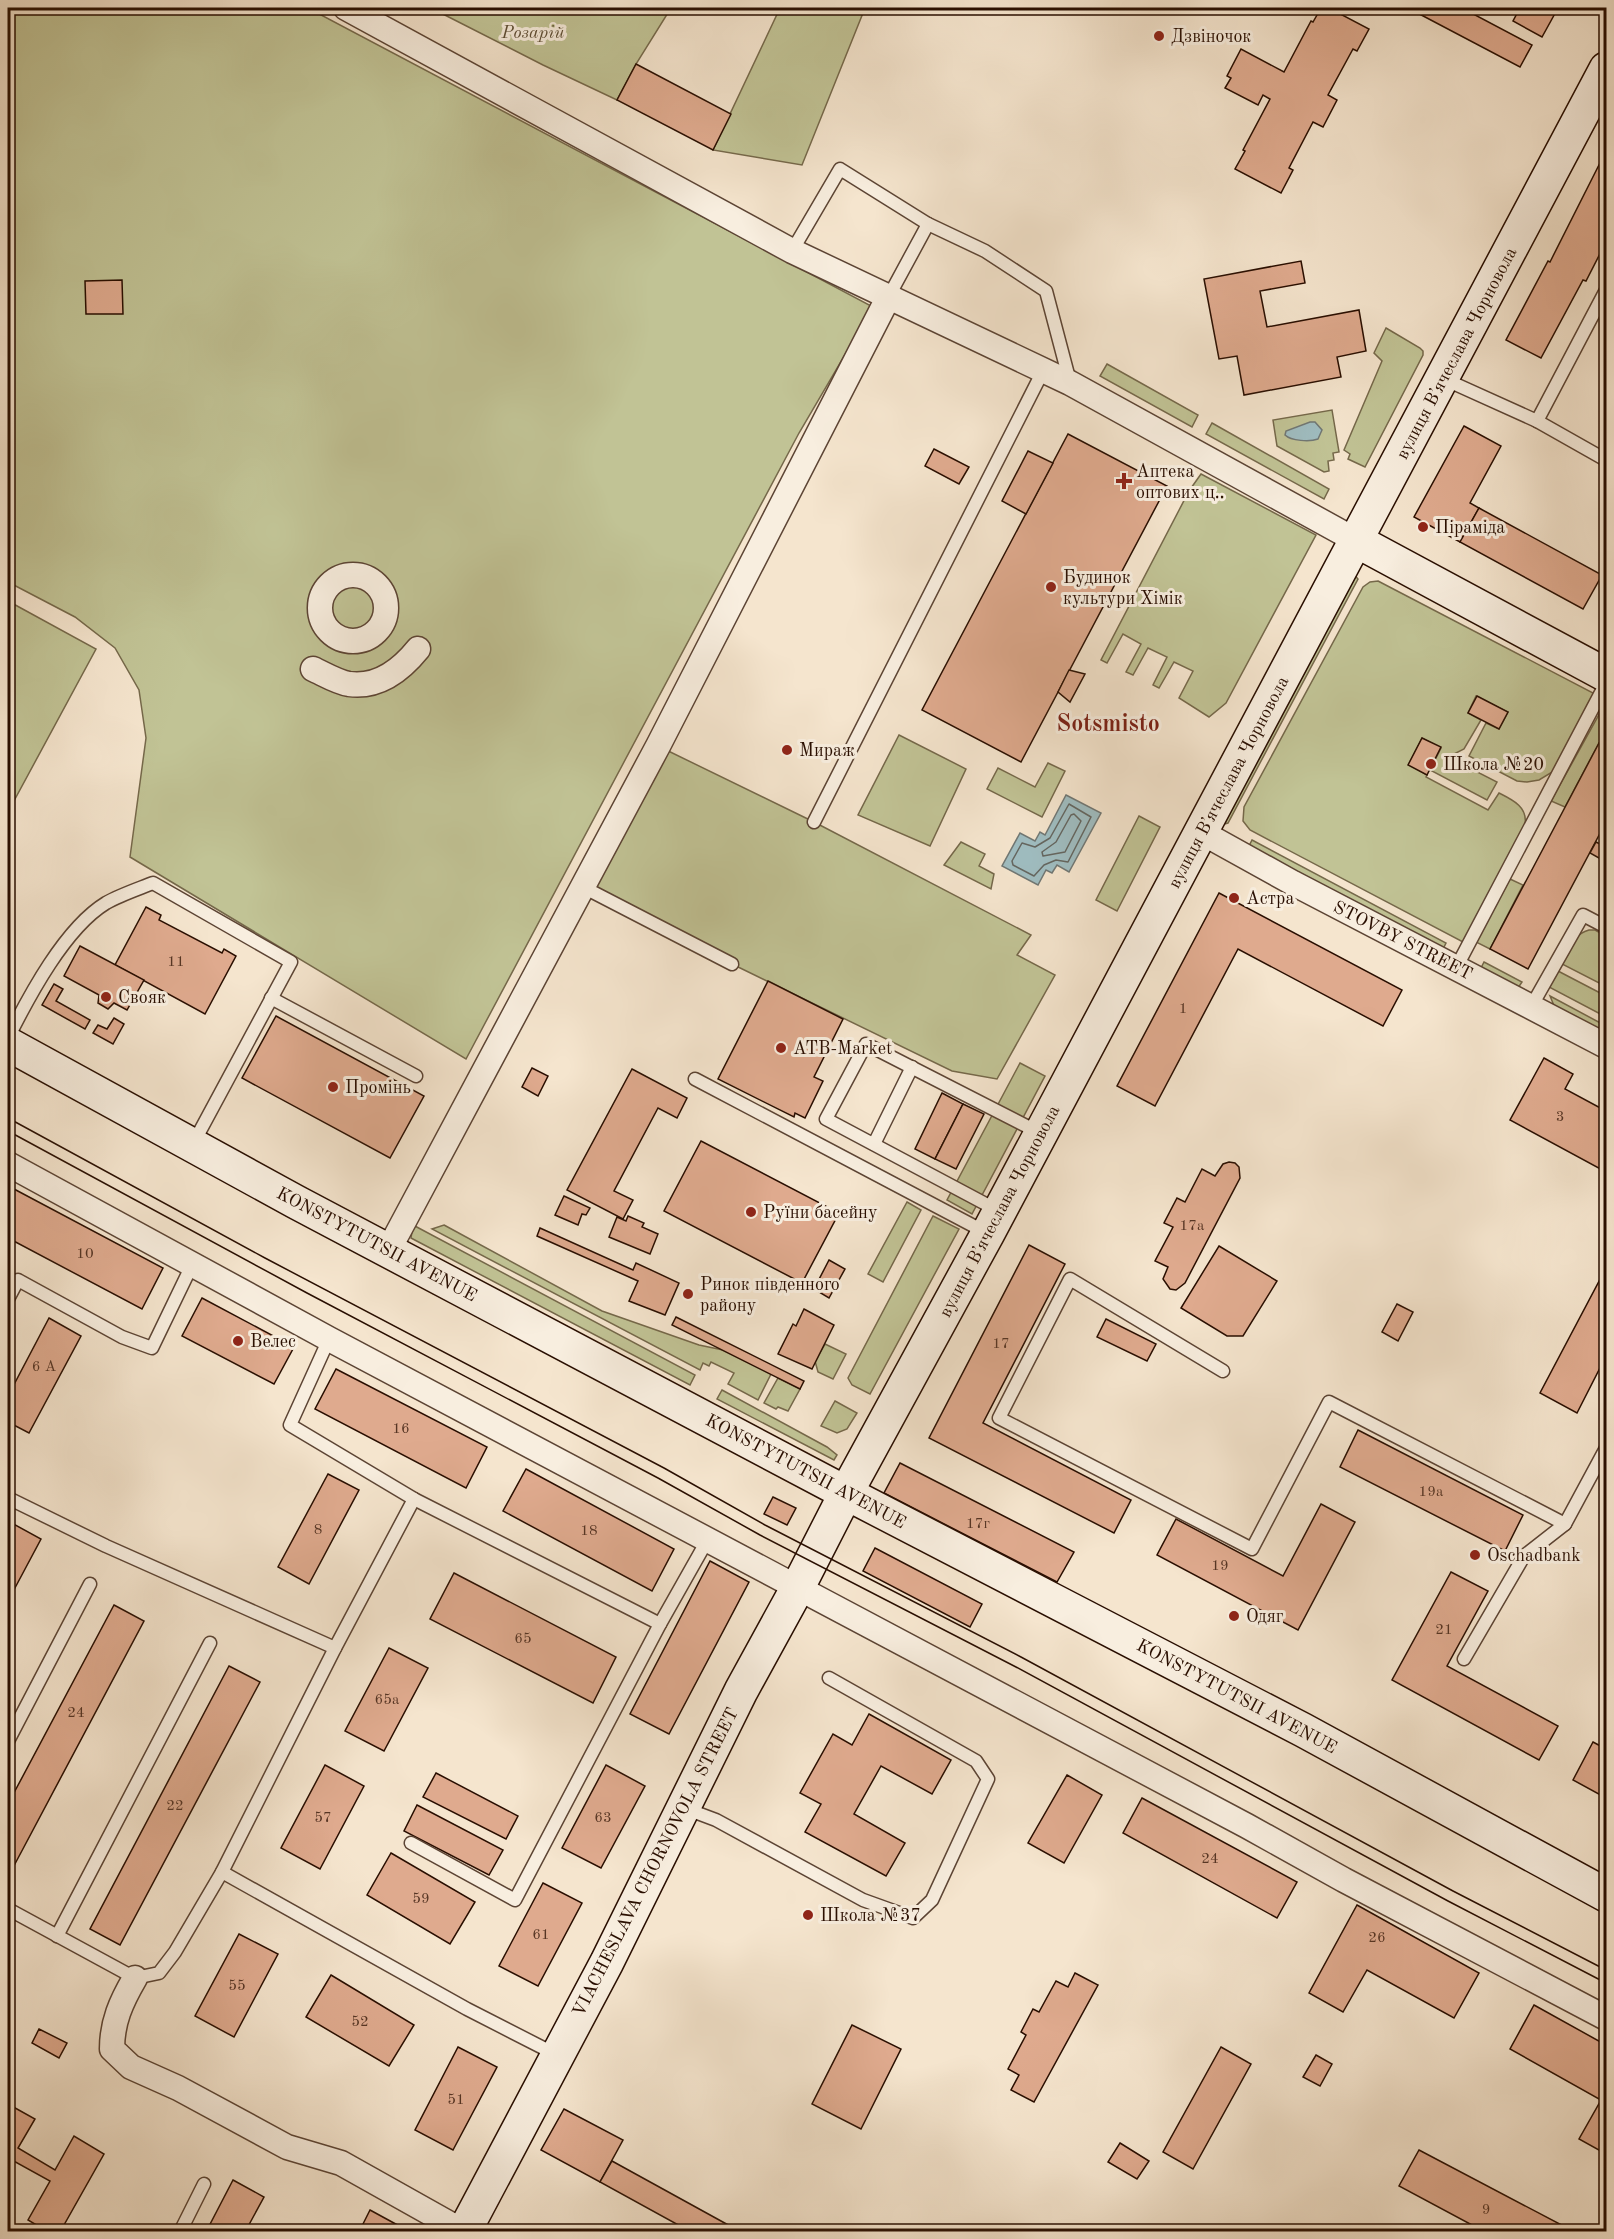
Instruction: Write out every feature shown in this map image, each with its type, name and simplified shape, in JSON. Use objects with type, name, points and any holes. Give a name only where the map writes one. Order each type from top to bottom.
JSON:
[{"type":"street","points":[[350,8],[792,251],[1070,383],[1357,542],[1606,675]]},
{"type":"street","name":"вулиця Вʼячеслава Чорновола","points":[[846,1493],[994,1222],[1604,78]]},
{"type":"street","points":[[388,1251],[583,887],[889,297]]},
{"type":"street","points":[[313,669],[349,684],[367,683],[386,678],[399,670],[418,649]]},
{"type":"street","name":"STOVBY STREET","points":[[1201,832],[1293,883],[1606,1046]]},
{"type":"street","name":"KONSTYTUTSII AVENUE","points":[[8,1044],[388,1251],[846,1493],[1303,1730],[1606,1895]]},
{"type":"street","points":[[8,1164],[329,1339],[1606,2018]]},
{"type":"street","name":"VIACHESLAVA CHORNOVOLA STREET","points":[[464,2231],[612,1952],[741,1691],[846,1493]]},
{"type":"street","points":[[135,1978],[117,2012],[112,2033],[112,2049],[131,2067],[178,2088],[287,2147],[341,2163],[464,2231]]},
{"type":"lane","points":[[792,251],[840,170],[928,224],[985,251],[1046,291],[1070,383]]},
{"type":"lane","points":[[889,297],[928,224]]},
{"type":"lane","points":[[1537,421],[1606,290]]},
{"type":"lane","points":[[814,822],[1043,370]]},
{"type":"lane","points":[[1443,378],[1537,421],[1606,460]]},
{"type":"lane","points":[[1456,968],[1606,683]]},
{"type":"lane","points":[[8,1038],[67,938],[105,904],[153,883],[291,962],[192,1145]]},
{"type":"lane","points":[[583,887],[732,964]]},
{"type":"lane","points":[[1531,1006],[1583,915],[1606,927]]},
{"type":"lane","points":[[271,998],[416,1076]]},
{"type":"lane","points":[[994,1222],[874,1144],[826,1119],[866,1044],[1041,1133]]},
{"type":"lane","points":[[874,1144],[912,1067]]},
{"type":"lane","points":[[695,1079],[994,1222]]},
{"type":"lane","points":[[8,1299],[13,1281],[122,1337],[152,1348],[192,1265]]},
{"type":"lane","points":[[1223,1371],[1070,1279],[999,1418],[1252,1549],[1329,1402],[1565,1524]]},
{"type":"lane","points":[[329,1339],[290,1425],[414,1499],[660,1624]]},
{"type":"lane","points":[[1464,1659],[1524,1556],[1565,1524],[1606,1448]]},
{"type":"lane","points":[[8,1498],[106,1546],[335,1648]]},
{"type":"lane","points":[[8,1909],[135,1978],[159,1973],[175,1952],[222,1872],[335,1648],[414,1499]]},
{"type":"lane","points":[[411,1843],[515,1900],[660,1624],[708,1539]]},
{"type":"lane","points":[[8,1741],[90,1584]]},
{"type":"lane","points":[[57,1936],[210,1643]]},
{"type":"lane","points":[[683,1808],[716,1820],[863,1900],[913,1918],[932,1900],[988,1779],[976,1761],[829,1678]]},
{"type":"lane","points":[[222,1872],[467,2009],[557,2055]]},
{"type":"lane","points":[[180,2232],[204,2184]]},
{"type":"green space","points":[[8,8],[308,8],[873,307],[799,433],[466,1059],[130,857],[146,738],[139,690],[115,648],[75,617],[8,582]]},
{"type":"green space","name":"Розарій","points":[[431,8],[671,8],[636,64],[617,100]]},
{"type":"green space","points":[[780,8],[865,8],[802,165],[713,150]]},
{"type":"green space","points":[[1386,328],[1420,348],[1423,355],[1365,467],[1348,459],[1350,454],[1344,450],[1382,361],[1374,353]]},
{"type":"green space","points":[[1107,364],[1198,415],[1192,427],[1100,376]]},
{"type":"green space","points":[[1332,410],[1339,452],[1333,453],[1334,460],[1328,461],[1329,471],[1324,472],[1277,446],[1273,420]]},
{"type":"green space","points":[[1212,423],[1329,489],[1324,499],[1206,434]]},
{"type":"green space","points":[[1201,474],[1316,535],[1226,703],[1209,717],[1179,698],[1193,671],[1174,662],[1159,688],[1153,685],[1167,657],[1148,648],[1133,675],[1126,672],[1141,644],[1123,634],[1107,663],[1101,660],[1189,491]]},
{"type":"green space","points":[[1352,572],[1358,579],[1228,823],[1220,825]]},
{"type":"green space","points":[[1378,581],[1595,694],[1554,771],[1539,780],[1527,782],[1517,781],[1469,756],[1486,723],[1499,729],[1508,712],[1476,696],[1468,713],[1481,720],[1464,749],[1448,757],[1497,782],[1487,800],[1430,770],[1441,748],[1422,738],[1409,764],[1427,775],[1426,777],[1488,810],[1499,793],[1518,805],[1524,813],[1525,825],[1463,942],[1250,830],[1243,821],[1244,807],[1363,587],[1370,582]]},
{"type":"green space","points":[[8,601],[96,649],[8,812]]},
{"type":"green space","points":[[1606,702],[1606,747],[1599,743],[1565,807],[1551,801]]},
{"type":"green space","points":[[899,735],[966,769],[930,846],[858,815]]},
{"type":"green space","points":[[658,746],[814,822],[1031,935],[1017,955],[1055,975],[997,1079],[952,1071],[732,964],[583,887]]},
{"type":"green space","points":[[1048,763],[1065,771],[1042,817],[987,789],[998,768],[1035,787]]},
{"type":"green space","points":[[1139,816],[1160,827],[1117,911],[1096,900]]},
{"type":"green space","points":[[1252,840],[1446,943],[1443,949],[1249,846]]},
{"type":"green space","points":[[961,842],[985,854],[979,866],[994,874],[991,889],[944,865]]},
{"type":"green space","points":[[1510,879],[1523,885],[1490,949],[1476,942]]},
{"type":"green space","points":[[1589,930],[1595,930],[1606,936],[1606,978],[1603,985],[1562,964],[1575,939]]},
{"type":"green space","points":[[1484,962],[1522,982],[1518,988],[1481,968]]},
{"type":"green space","points":[[1558,971],[1606,996],[1606,1017],[1549,987]]},
{"type":"green space","points":[[1550,996],[1606,1026],[1606,1035],[1555,1008]]},
{"type":"green space","points":[[1020,1063],[1045,1076],[972,1214],[947,1200]]},
{"type":"green space","points":[[907,1202],[921,1210],[883,1282],[868,1274]]},
{"type":"green space","points":[[933,1216],[959,1229],[870,1394],[852,1385],[848,1378]]},
{"type":"green space","points":[[413,1225],[695,1375],[690,1385],[411,1238]]},
{"type":"green space","points":[[444,1225],[602,1311],[699,1345],[723,1350],[771,1374],[758,1400],[728,1384],[734,1373],[711,1362],[709,1366],[703,1363],[700,1370],[432,1229]]},
{"type":"green space","points":[[825,1344],[846,1354],[833,1379],[818,1372],[815,1361]]},
{"type":"green space","points":[[778,1378],[800,1389],[788,1411],[778,1407],[776,1409],[764,1403]]},
{"type":"green space","points":[[722,1390],[827,1447],[837,1455],[834,1460],[717,1399]]},
{"type":"green space","points":[[835,1401],[857,1413],[847,1429],[837,1433],[821,1426]]},
{"type":"water","points":[[1315,422],[1322,430],[1318,439],[1292,439],[1285,435],[1286,431]]},
{"type":"water","points":[[1066,795],[1101,813],[1069,872],[1057,865],[1052,873],[1046,870],[1038,885],[1002,866],[1020,833],[1035,841],[1040,832],[1045,835]]},
{"type":"building","points":[[1321,8],[1329,8],[1369,29],[1357,51],[1353,49],[1328,95],[1337,100],[1323,127],[1313,122],[1289,168],[1293,170],[1281,193],[1235,169],[1270,99],[1263,95],[1258,105],[1225,88],[1231,78],[1227,76],[1241,49],[1284,72],[1311,21],[1313,22]]},
{"type":"building","points":[[1408,8],[1462,8],[1532,45],[1520,67]]},
{"type":"building","points":[[1520,8],[1558,8],[1542,37],[1513,21]]},
{"type":"building","points":[[636,64],[731,114],[713,150],[617,100]]},
{"type":"building","points":[[1606,151],[1606,242],[1541,358],[1506,340],[1548,261],[1550,262]]},
{"type":"building","points":[[1301,261],[1305,283],[1260,291],[1267,327],[1359,310],[1366,351],[1337,357],[1341,377],[1244,395],[1237,356],[1219,359],[1204,279]]},
{"type":"building","points":[[122,280],[123,314],[86,314],[85,281]]},
{"type":"building","points":[[1464,426],[1501,446],[1470,503],[1479,508],[1460,542],[1414,517]]},
{"type":"building","name":"Будинок культури Хімік","points":[[1068,434],[1167,486],[1021,762],[922,710]]},
{"type":"building","points":[[934,449],[969,467],[959,484],[925,466]]},
{"type":"building","points":[[1028,451],[1053,463],[1026,514],[1002,501]]},
{"type":"building","points":[[1479,508],[1602,575],[1583,609],[1460,542]]},
{"type":"building","points":[[1069,670],[1085,674],[1070,702],[1058,692]]},
{"type":"building","points":[[1477,696],[1508,712],[1499,729],[1468,713]]},
{"type":"building","points":[[1422,738],[1441,747],[1427,775],[1408,765]]},
{"type":"building","points":[[1599,743],[1606,747],[1606,822],[1528,969],[1490,949]]},
{"type":"building","points":[[1596,842],[1606,847],[1606,862],[1590,853]]},
{"type":"building","points":[[1219,893],[1402,990],[1383,1026],[1238,949],[1155,1106],[1117,1086]]},
{"type":"building","points":[[146,907],[161,915],[159,920],[222,953],[224,949],[236,956],[205,1014],[115,965]]},
{"type":"building","points":[[80,946],[144,980],[127,1010],[114,1003],[108,1009],[98,1003],[99,995],[64,976]]},
{"type":"building","name":"ATB-Market","points":[[768,981],[843,1019],[814,1077],[823,1081],[805,1118],[795,1113],[794,1117],[718,1079]]},
{"type":"building","points":[[54,984],[63,989],[56,1001],[90,1020],[85,1029],[42,1005]]},
{"type":"building","name":"Промінь","points":[[276,1016],[424,1096],[390,1158],[242,1078]]},
{"type":"building","points":[[114,1018],[124,1024],[113,1044],[93,1033],[98,1025],[107,1029]]},
{"type":"building","points":[[1544,1058],[1573,1074],[1565,1089],[1606,1111],[1606,1172],[1510,1120]]},
{"type":"building","points":[[532,1068],[548,1076],[538,1096],[522,1087]]},
{"type":"building","points":[[632,1069],[687,1098],[677,1118],[658,1108],[614,1191],[633,1200],[623,1219],[567,1190]]},
{"type":"building","points":[[942,1093],[963,1104],[935,1159],[915,1149]]},
{"type":"building","points":[[963,1104],[984,1114],[956,1169],[935,1159]]},
{"type":"building","name":"Руїни басейну","points":[[701,1141],[839,1213],[802,1283],[664,1211]]},
{"type":"building","points":[[1229,1162],[1239,1167],[1240,1178],[1185,1283],[1176,1290],[1170,1289],[1163,1279],[1168,1267],[1155,1261],[1173,1227],[1164,1223],[1177,1198],[1185,1202],[1202,1169],[1215,1176],[1223,1164]]},
{"type":"building","points":[[14,1189],[163,1268],[142,1309],[8,1238],[8,1201]]},
{"type":"building","points":[[564,1196],[590,1208],[586,1215],[582,1214],[578,1225],[555,1215]]},
{"type":"building","points":[[628,1216],[644,1223],[642,1227],[658,1234],[650,1254],[609,1237],[617,1217],[626,1221]]},
{"type":"building","points":[[540,1228],[633,1270],[636,1263],[679,1283],[665,1315],[629,1301],[638,1281],[537,1236]]},
{"type":"building","points":[[1029,1245],[1065,1264],[983,1423],[1131,1500],[1114,1533],[929,1438]]},
{"type":"building","points":[[1219,1246],[1277,1281],[1243,1336],[1227,1336],[1181,1308]]},
{"type":"building","points":[[829,1260],[845,1269],[829,1298],[814,1289]]},
{"type":"building","points":[[1606,1268],[1606,1356],[1577,1413],[1540,1393]]},
{"type":"building","name":"Велес","points":[[202,1298],[294,1347],[274,1384],[182,1336]]},
{"type":"building","points":[[1397,1304],[1413,1312],[1398,1341],[1382,1332]]},
{"type":"building","points":[[804,1309],[834,1325],[812,1369],[778,1354],[793,1324],[796,1326]]},
{"type":"building","points":[[676,1317],[804,1381],[800,1389],[672,1325]]},
{"type":"building","points":[[49,1318],[81,1336],[29,1433],[8,1422],[8,1396]]},
{"type":"building","points":[[1106,1319],[1156,1344],[1147,1361],[1097,1337]]},
{"type":"building","points":[[336,1369],[487,1447],[466,1488],[315,1409]]},
{"type":"building","points":[[1358,1430],[1523,1515],[1505,1551],[1340,1467]]},
{"type":"building","points":[[900,1463],[1074,1552],[1057,1582],[884,1493]]},
{"type":"building","points":[[526,1469],[674,1549],[652,1591],[503,1511]]},
{"type":"building","points":[[328,1474],[359,1490],[309,1584],[278,1567]]},
{"type":"building","points":[[773,1497],[796,1508],[787,1525],[764,1514]]},
{"type":"building","points":[[1321,1504],[1355,1522],[1298,1630],[1157,1555],[1176,1519],[1283,1576]]},
{"type":"building","points":[[8,1521],[41,1539],[8,1601]]},
{"type":"building","points":[[875,1548],[982,1604],[970,1627],[863,1571]]},
{"type":"building","points":[[710,1561],[749,1582],[669,1734],[630,1714]]},
{"type":"building","points":[[1451,1572],[1488,1591],[1447,1666],[1558,1726],[1539,1760],[1392,1680]]},
{"type":"building","points":[[454,1573],[616,1657],[593,1703],[430,1619]]},
{"type":"building","points":[[114,1605],[144,1621],[8,1877],[8,1804]]},
{"type":"building","points":[[389,1648],[428,1668],[384,1751],[345,1731]]},
{"type":"building","points":[[229,1666],[260,1682],[120,1945],[90,1929]]},
{"type":"building","points":[[869,1714],[951,1760],[932,1794],[881,1766],[854,1814],[905,1843],[886,1876],[805,1832],[821,1804],[800,1793],[833,1734],[852,1745]]},
{"type":"building","points":[[1593,1742],[1606,1749],[1606,1798],[1573,1780]]},
{"type":"building","points":[[325,1765],[364,1786],[320,1869],[281,1848]]},
{"type":"building","points":[[606,1765],[645,1786],[601,1868],[562,1848]]},
{"type":"building","points":[[436,1773],[518,1816],[506,1839],[423,1797]]},
{"type":"building","points":[[1067,1775],[1102,1795],[1064,1863],[1028,1843]]},
{"type":"building","points":[[1142,1798],[1297,1882],[1277,1918],[1123,1833]]},
{"type":"building","points":[[417,1805],[503,1850],[489,1875],[404,1831]]},
{"type":"building","points":[[391,1853],[475,1902],[450,1944],[367,1895]]},
{"type":"building","points":[[543,1883],[582,1903],[538,1986],[499,1966]]},
{"type":"building","points":[[1357,1905],[1479,1973],[1454,2018],[1367,1970],[1343,2012],[1309,1993]]},
{"type":"building","points":[[239,1934],[278,1954],[234,2037],[195,2016]]},
{"type":"building","points":[[1075,1973],[1098,1985],[1034,2102],[1011,2090],[1019,2075],[1008,2069],[1026,2035],[1021,2032],[1033,2009],[1039,2012],[1056,1981],[1068,1987]]},
{"type":"building","points":[[331,1975],[414,2025],[389,2066],[306,2017]]},
{"type":"building","points":[[1534,2005],[1606,2045],[1606,2154],[1579,2139],[1601,2100],[1510,2049]]},
{"type":"building","points":[[852,2025],[901,2049],[861,2129],[812,2104]]},
{"type":"building","points":[[39,2029],[67,2043],[59,2058],[32,2043]]},
{"type":"building","points":[[458,2047],[497,2067],[453,2150],[415,2130]]},
{"type":"building","points":[[1221,2047],[1251,2064],[1193,2169],[1163,2152]]},
{"type":"building","points":[[1316,2055],[1332,2064],[1320,2086],[1303,2077]]},
{"type":"building","points":[[8,2104],[35,2119],[18,2148],[55,2170],[74,2136],[104,2154],[60,2232],[48,2232],[28,2220],[50,2181],[12,2160],[8,2168]]},
{"type":"building","points":[[564,2109],[623,2140],[600,2182],[541,2150]]},
{"type":"building","points":[[1120,2143],[1149,2161],[1137,2179],[1108,2162]]},
{"type":"building","points":[[1419,2150],[1573,2232],[1485,2232],[1399,2186]]},
{"type":"building","points":[[612,2161],[741,2232],[691,2232],[600,2182]]},
{"type":"building","points":[[233,2180],[264,2197],[245,2232],[206,2232]]},
{"type":"building","points":[[370,2210],[403,2228],[402,2232],[359,2232]]},
{"type":"tram line","points":[[8,1118],[265,1258],[664,1468],[765,1525],[1021,1657],[1453,1891],[1606,1970]]},
{"type":"tram line","points":[[8,1131],[307,1293],[658,1478],[760,1535],[1016,1667],[1448,1901],[1606,1983]]},
{"type":"place","name":"Дзвіночок","points":[[1159,36]]},
{"type":"place","name":"Аптека оптових ц‥","points":[[1124,481]]},
{"type":"place","name":"Піраміда","points":[[1423,527]]},
{"type":"place","name":"Будинок культури Хімік","points":[[1051,587]]},
{"type":"place","name":"Мираж","points":[[787,750]]},
{"type":"place","name":"Школа №20","points":[[1431,764]]},
{"type":"place","name":"Астра","points":[[1234,898]]},
{"type":"place","name":"Свояк","points":[[106,997]]},
{"type":"place","name":"ATB-Market","points":[[781,1048]]},
{"type":"place","name":"Промінь","points":[[333,1087]]},
{"type":"place","name":"Руїни басейну","points":[[751,1212]]},
{"type":"place","name":"Ринок південного району","points":[[688,1294]]},
{"type":"place","name":"Велес","points":[[238,1341]]},
{"type":"place","name":"Oschadbank","points":[[1475,1555]]},
{"type":"place","name":"Одяг","points":[[1234,1616]]},
{"type":"place","name":"Школа №37","points":[[808,1915]]},
{"type":"district","name":"Sotsmisto","points":[[1108,723]]}]
